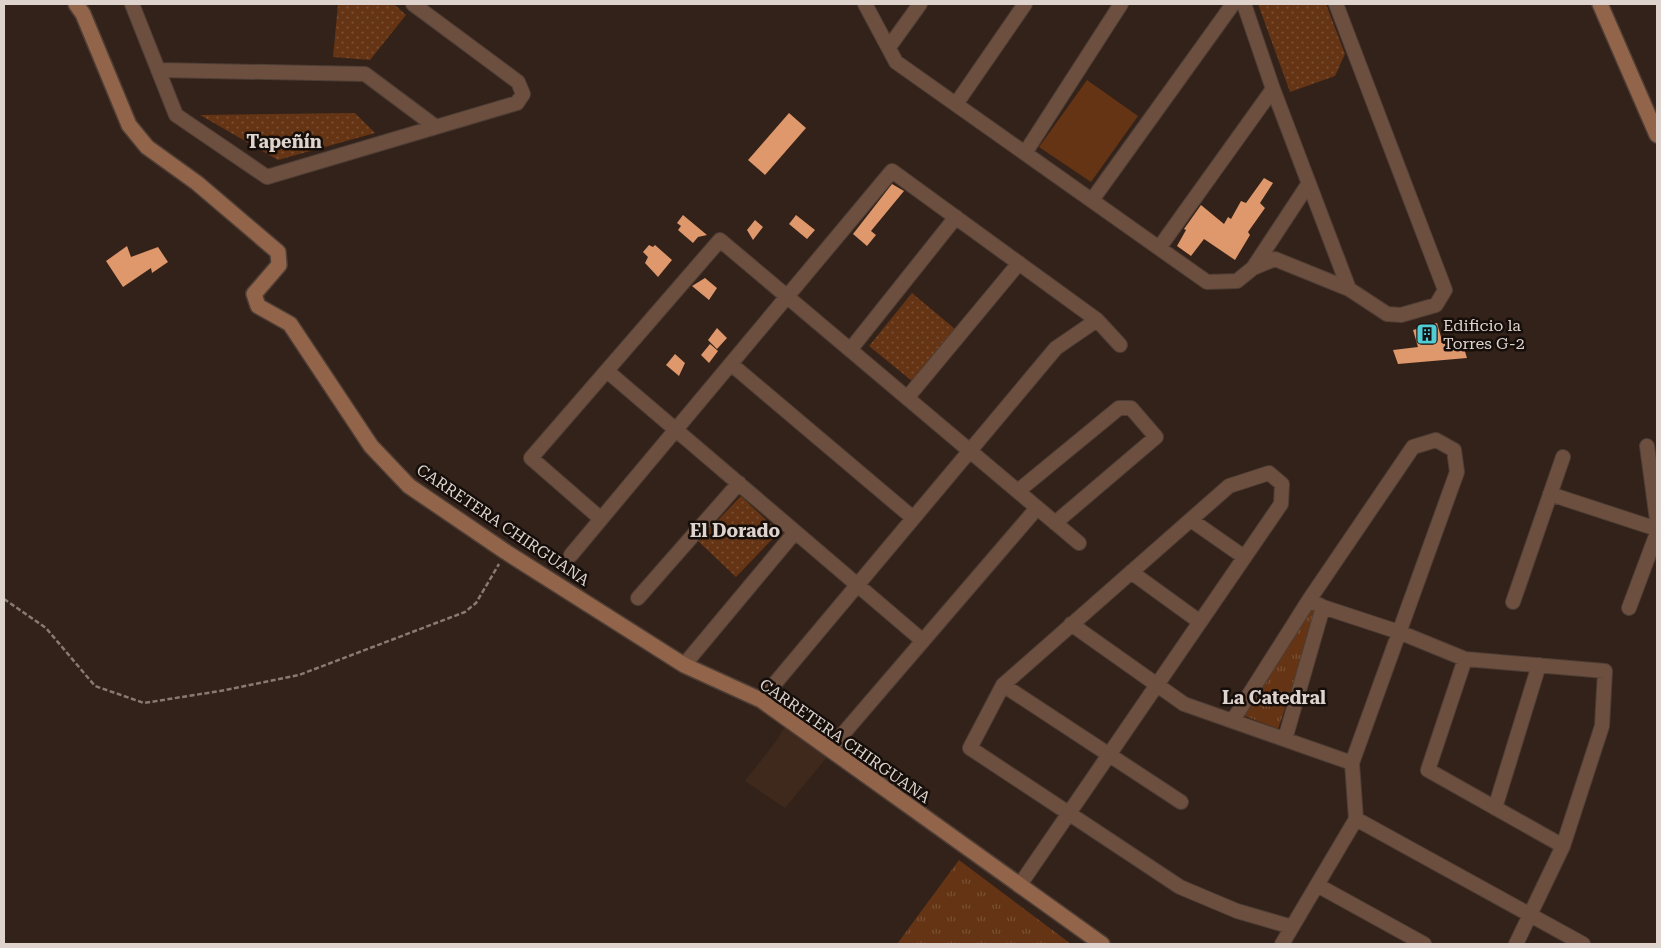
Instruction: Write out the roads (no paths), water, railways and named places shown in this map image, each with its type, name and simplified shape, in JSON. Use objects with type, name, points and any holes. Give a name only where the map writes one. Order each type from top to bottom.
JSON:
[{"type":"street","name":"CARRETERA CHIRGUANA","points":[[76,4],[83,14],[129,125],[147,147],[197,184],[278,252],[279,265],[254,294],[258,306],[290,324],[371,446],[409,486],[506,552],[684,665],[761,700],[1102,944]]},
{"type":"street","points":[[132,4],[176,115],[267,177],[517,103],[523,94],[518,82],[413,4]]},
{"type":"street","points":[[865,4],[896,62],[1207,282],[1237,281],[1252,268],[1309,183]]},
{"type":"street","points":[[888,47],[920,4]]},
{"type":"street","points":[[956,104],[1025,4]]},
{"type":"street","points":[[1024,153],[1121,4]]},
{"type":"street","points":[[1092,200],[1233,4]]},
{"type":"street","points":[[1244,4],[1273,89],[1349,289]]},
{"type":"street","points":[[1252,268],[1275,259],[1349,289],[1387,314],[1401,316],[1436,305],[1445,290],[1336,4]]},
{"type":"street","points":[[1600,4],[1657,135]]},
{"type":"street","points":[[158,70],[365,74],[436,127]]},
{"type":"street","points":[[1158,248],[1273,89]]},
{"type":"street","points":[[571,555],[892,170],[1097,320],[1120,345]]},
{"type":"street","points":[[850,350],[956,217]]},
{"type":"street","points":[[601,519],[532,458],[720,240],[1079,544]]},
{"type":"street","points":[[907,398],[1020,263]]},
{"type":"street","points":[[761,700],[1056,348],[1097,320]]},
{"type":"street","points":[[731,364],[914,518]]},
{"type":"street","points":[[607,370],[923,641]]},
{"type":"street","points":[[1018,491],[1119,408],[1131,408],[1156,437],[1055,523]]},
{"type":"street","points":[[1232,720],[1309,600],[1413,447],[1436,440],[1454,450],[1457,472],[1352,763],[1356,819],[1282,944]]},
{"type":"street","points":[[1647,446],[1657,520]]},
{"type":"street","points":[[1513,602],[1563,457]]},
{"type":"street","points":[[1019,886],[1068,814],[1158,684],[1244,557],[1281,504],[1282,484],[1269,473],[1229,486],[1002,685],[970,748],[1068,814],[1180,887],[1237,911],[1292,927]]},
{"type":"street","points":[[638,598],[739,483]]},
{"type":"street","points":[[1550,494],[1657,529]]},
{"type":"street","points":[[830,749],[1037,508]]},
{"type":"street","points":[[1191,520],[1244,557]]},
{"type":"street","points":[[684,665],[795,532]]},
{"type":"street","points":[[1629,608],[1657,533]]},
{"type":"street","points":[[1130,572],[1200,622]]},
{"type":"street","points":[[1309,600],[1323,607],[1399,632],[1465,659],[1605,671],[1602,726],[1563,846],[1516,944]]},
{"type":"street","points":[[1285,739],[1323,607]]},
{"type":"street","points":[[1071,624],[1184,704],[1352,763]]},
{"type":"street","points":[[1465,659],[1428,770],[1563,846]]},
{"type":"street","points":[[1494,808],[1540,665]]},
{"type":"street","points":[[1002,685],[1181,802]]},
{"type":"street","points":[[1356,819],[1583,944]]},
{"type":"street","points":[[1317,885],[1424,944]]},
{"type":"place","name":"Edificio la Torres G-2","points":[[1427,334]]},
{"type":"district","name":"Tapeñín","points":[[284,141]]},
{"type":"district","name":"El Dorado","points":[[735,530]]},
{"type":"district","name":"La Catedral","points":[[1274,697]]}]
